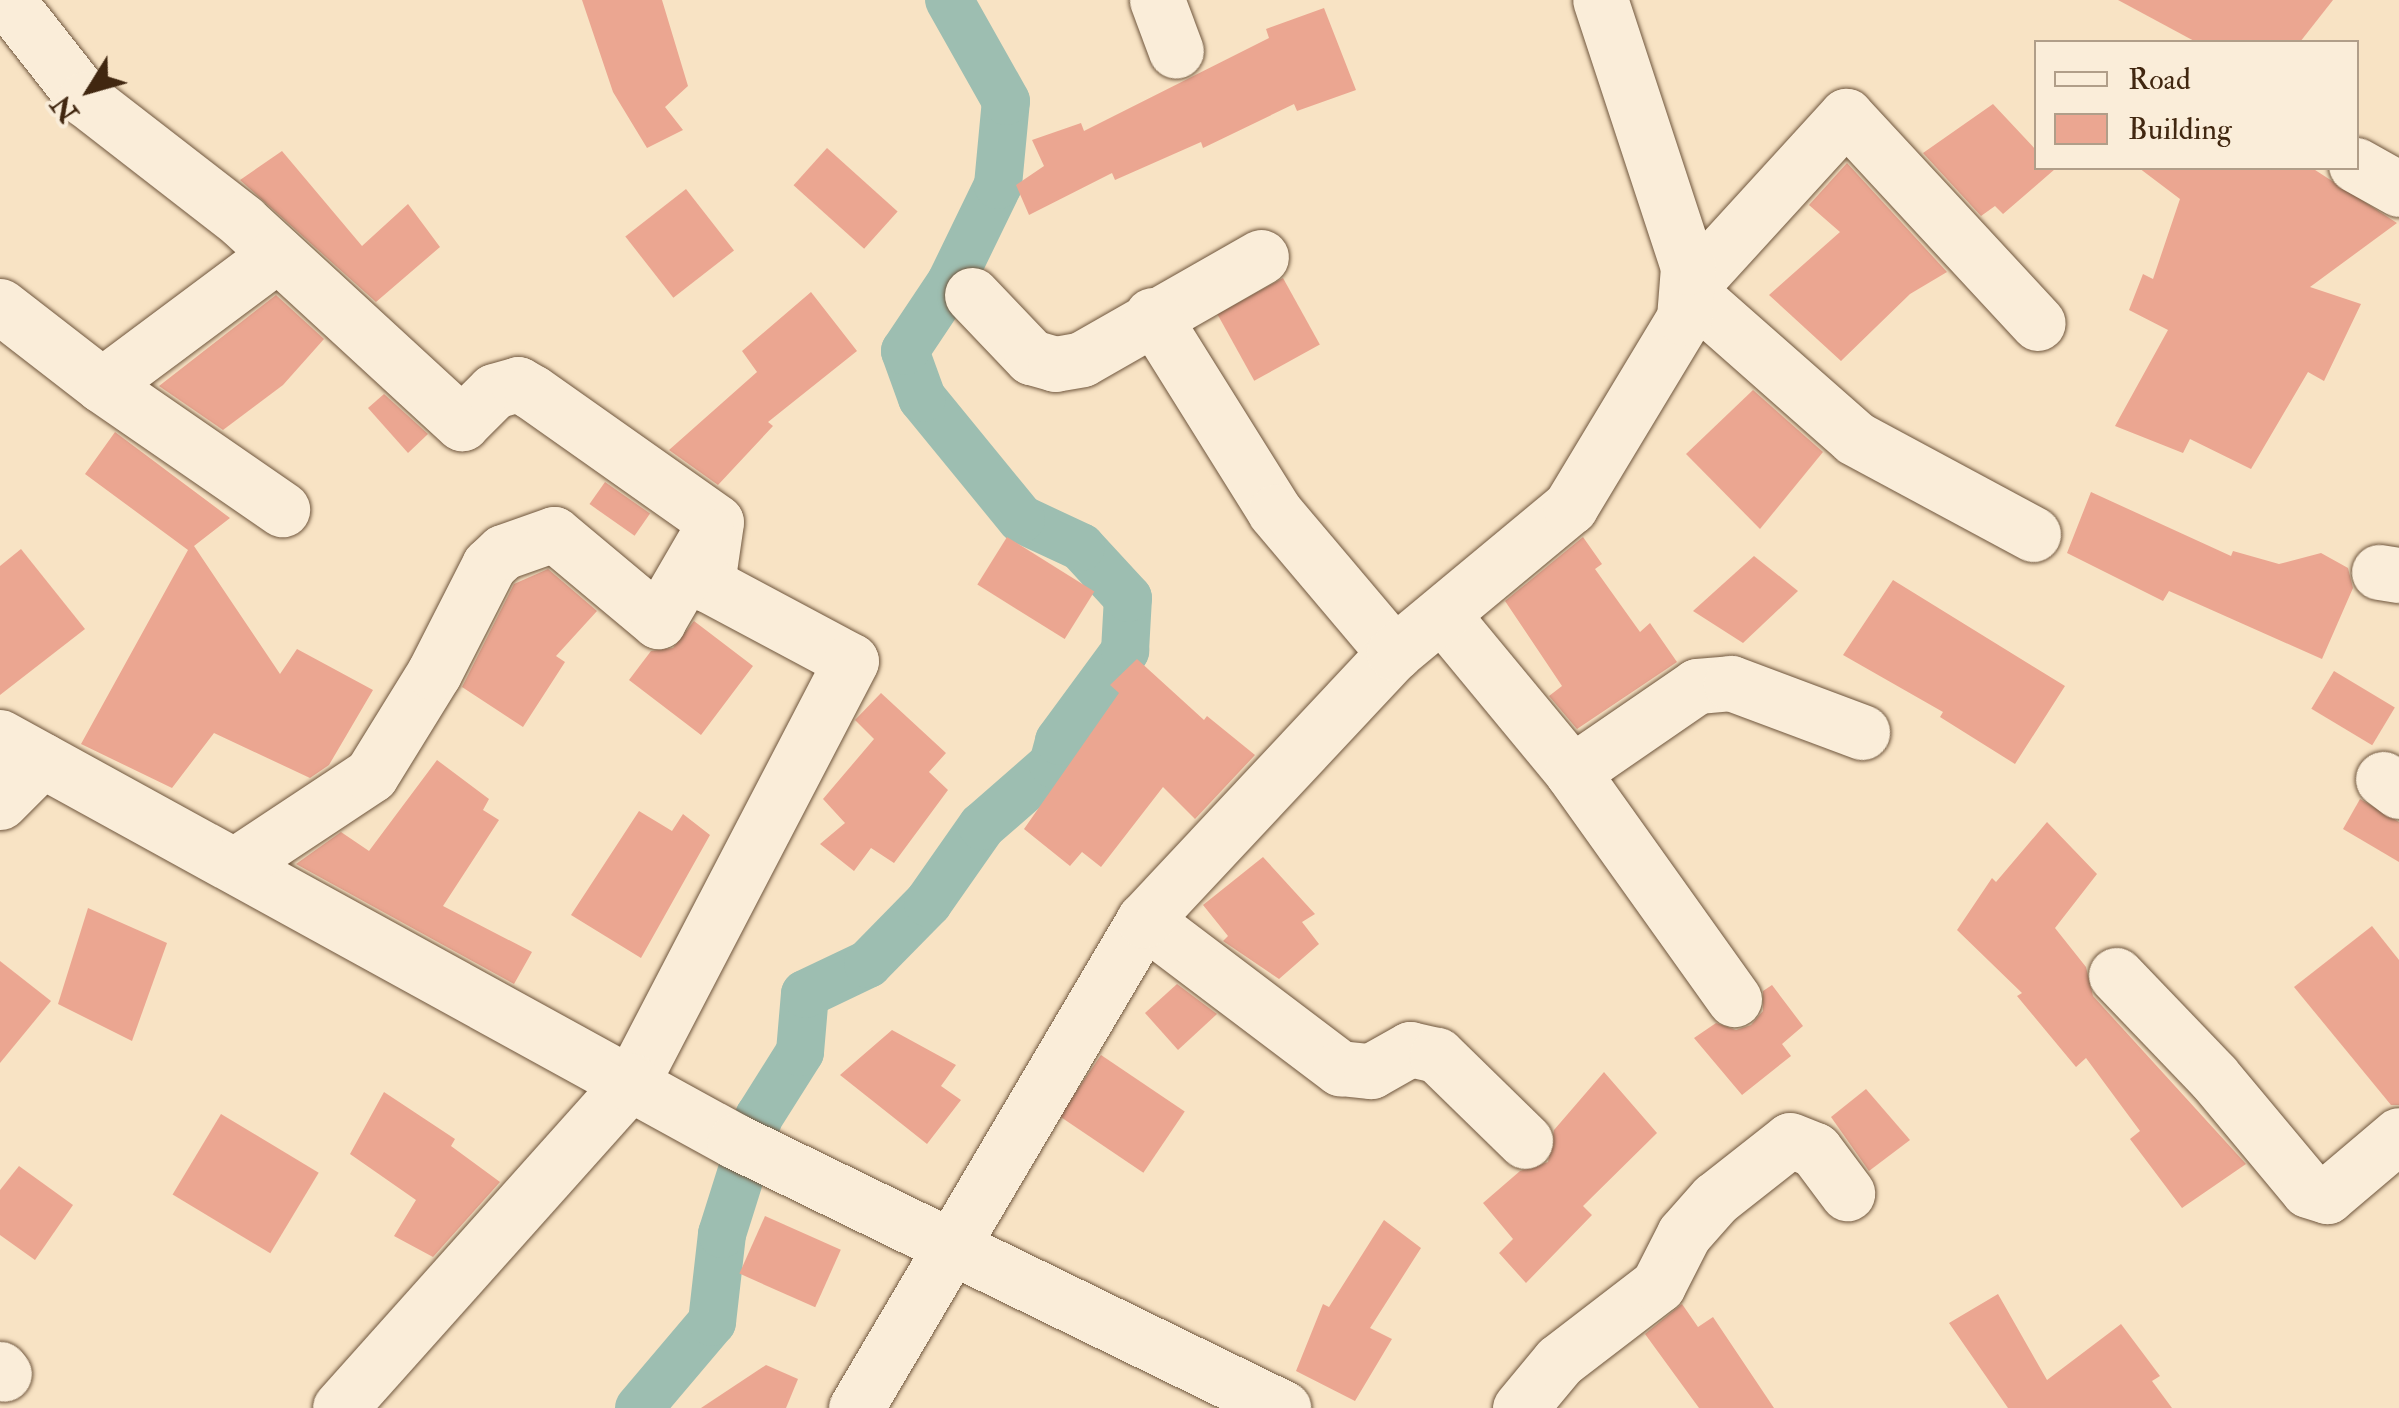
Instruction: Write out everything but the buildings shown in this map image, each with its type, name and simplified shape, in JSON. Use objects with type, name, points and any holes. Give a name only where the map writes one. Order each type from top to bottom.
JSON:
[{"type":"street","points":[[8,0],[85,99],[278,254],[462,424],[494,391],[518,384],[716,522]]},
{"type":"street","points":[[1157,0],[1176,51]]},
{"type":"street","points":[[856,1408],[866,1382],[911,1321],[950,1242],[1144,920],[1394,653],[1444,617],[1570,507],[1684,318],[1688,267],[1600,0]]},
{"type":"street","points":[[1687,290],[1846,116],[2038,322]]},
{"type":"street","points":[[2359,167],[2399,189]]},
{"type":"street","points":[[102,385],[278,254]]},
{"type":"street","points":[[972,295],[1032,357],[1054,364],[1082,359],[1152,315],[1261,256]]},
{"type":"street","points":[[1687,290],[1855,438],[2034,534]]},
{"type":"street","points":[[0,306],[102,385],[282,509]]},
{"type":"street","points":[[1152,315],[1275,512],[1394,653]]},
{"type":"street","points":[[235,865],[371,775],[434,673],[489,565],[504,552],[554,534],[658,621],[716,522]]},
{"type":"street","points":[[340,1408],[632,1081],[851,661],[707,584],[716,522]]},
{"type":"street","points":[[1444,617],[1572,772],[1734,1000]]},
{"type":"street","points":[[1572,772],[1698,686],[1731,683],[1862,732]]},
{"type":"street","points":[[0,802],[21,749],[747,1147],[950,1242],[1282,1408]]},
{"type":"street","points":[[1144,920],[1340,1068],[1370,1071],[1410,1049],[1437,1054],[1525,1141]]},
{"type":"street","points":[[2116,975],[2214,1076],[2308,1190],[2327,1196],[2399,1135]]},
{"type":"street","points":[[1520,1408],[1559,1360],[1658,1285],[1684,1234],[1715,1200],[1790,1140],[1815,1150],[1847,1193]]},
{"type":"waterway","points":[[639,1408],[712,1322],[722,1234],[759,1117],[800,1052],[805,994],[868,964],[928,903],[982,826],[1053,764],[1059,741],[1125,651],[1128,598],[1081,547],[1021,519],[922,398],[905,351],[951,282],[998,185],[1006,101],[949,0]]}]
